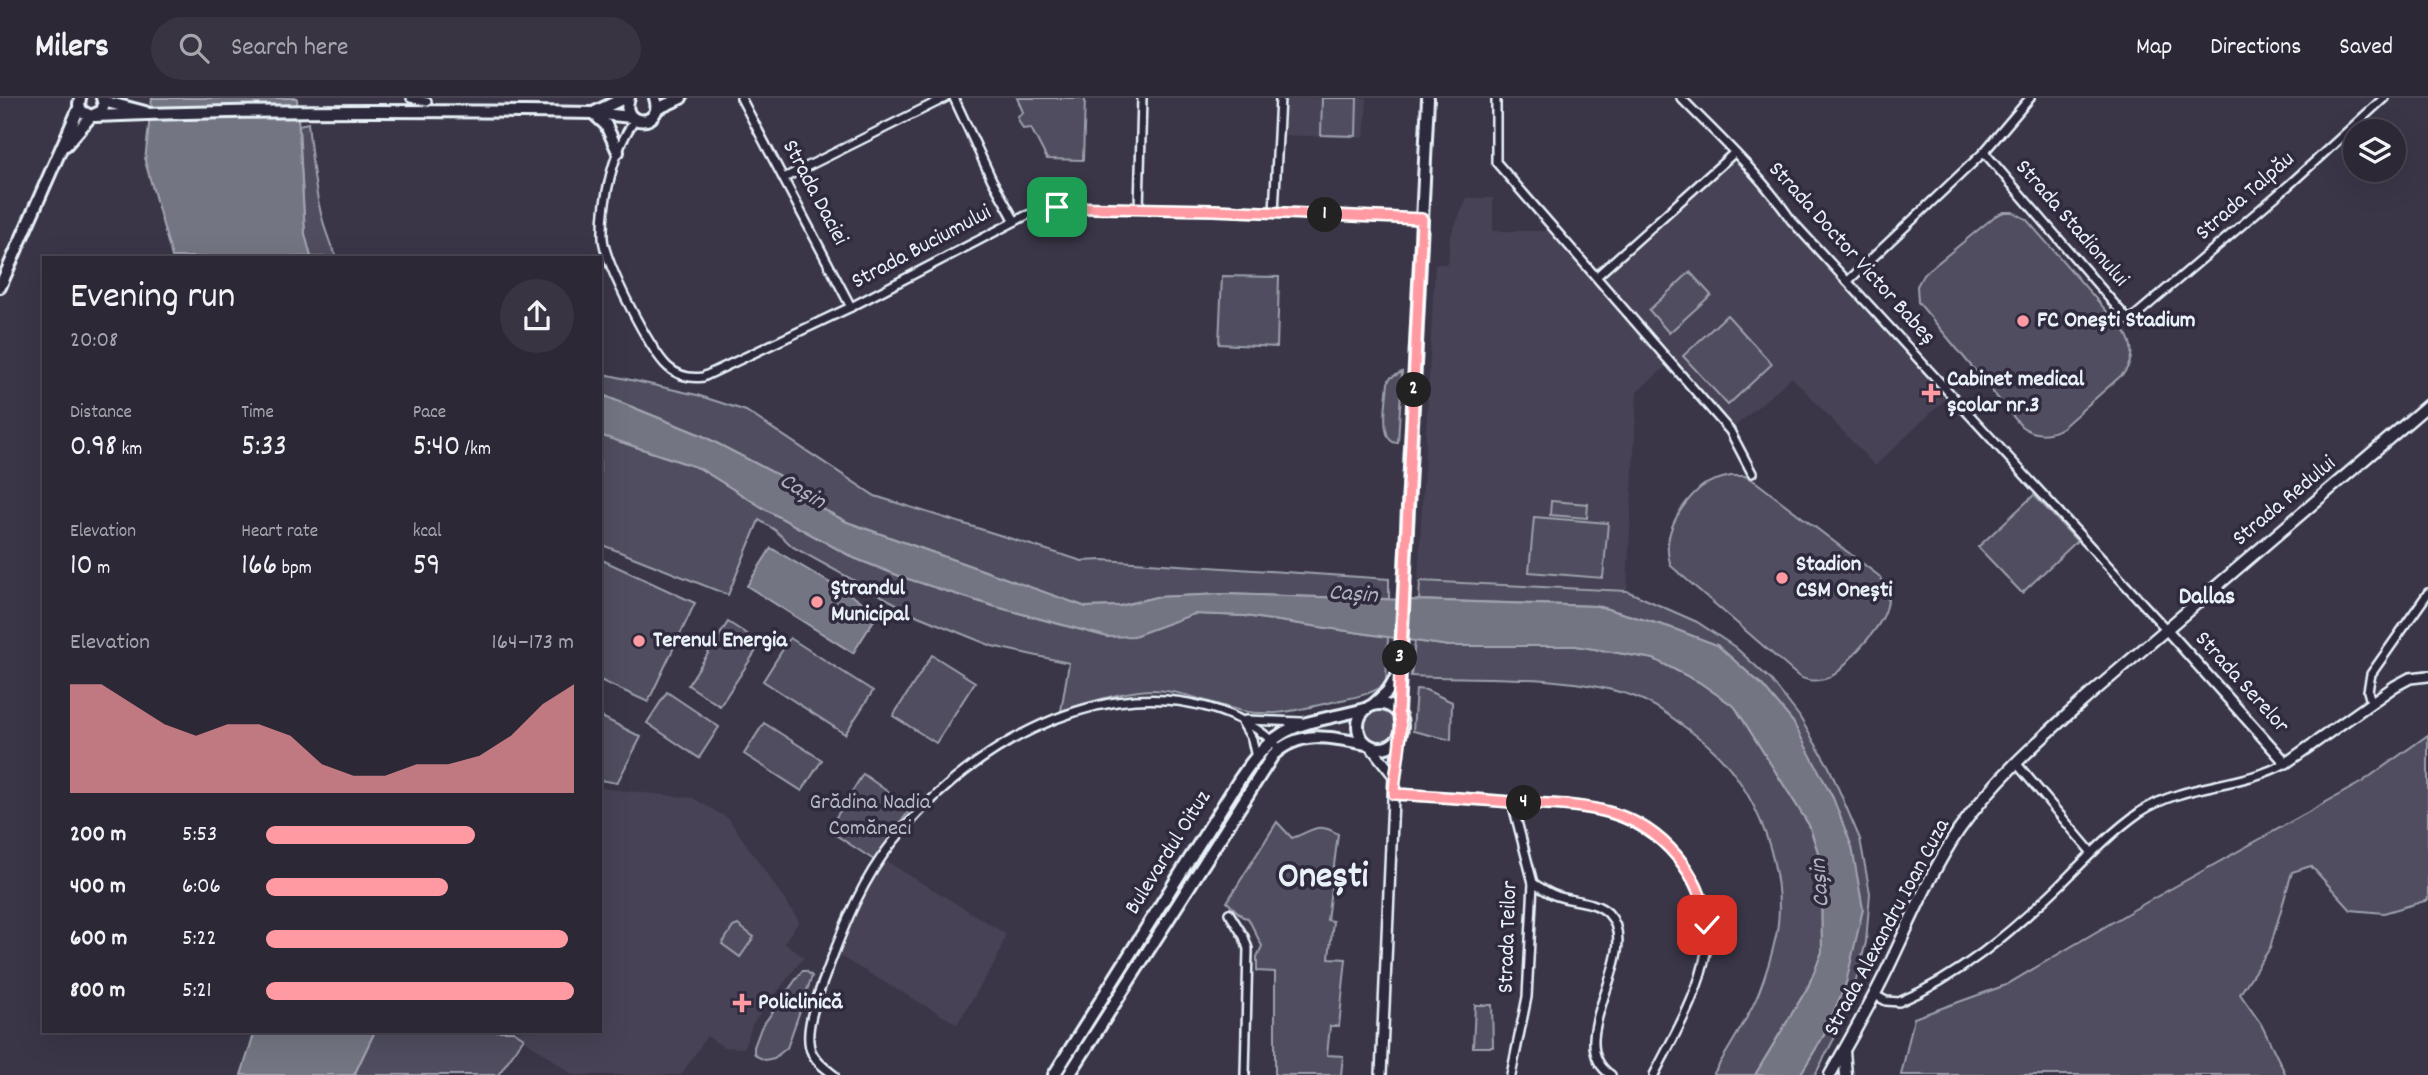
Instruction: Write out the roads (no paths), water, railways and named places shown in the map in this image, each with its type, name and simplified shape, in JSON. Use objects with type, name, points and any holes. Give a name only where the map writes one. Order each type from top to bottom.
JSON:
[{"type":"main road","points":[[593,113],[605,102],[627,98],[627,108],[633,118]]},
{"type":"main road","points":[[80,103],[84,114],[93,116],[325,110],[593,113],[648,120],[656,104],[681,98]]},
{"type":"main road","points":[[1399,672],[1387,692],[1359,719],[1357,730],[1369,746],[1388,747],[1400,736],[1402,724],[1398,713],[1399,672],[1428,98]]},
{"type":"main road","points":[[56,159],[93,116],[102,111],[103,99],[148,113]]},
{"type":"main road","points":[[0,287],[80,103]]},
{"type":"main road","points":[[593,113],[607,125],[618,152]]},
{"type":"main road","name":"Strada Redului","points":[[2166,629],[2428,405]]},
{"type":"main road","name":"Strada Alexandru Ioan Cuza","points":[[1830,1075],[1875,995],[1947,850],[1977,808],[2052,729],[2166,629]]},
{"type":"main road","points":[[1369,707],[1390,706],[1398,713]]},
{"type":"main road","name":"Bulevardul Oituz","points":[[1069,1075],[1254,784],[1276,744],[1289,729],[1369,707]]},
{"type":"main road","name":"Bulevardul Oituz","points":[[1054,1075],[1256,758],[1276,744],[1312,737],[1369,746]]},
{"type":"main road","points":[[1243,775],[1251,776],[1254,784]]},
{"type":"main road","points":[[1844,1050],[1846,1075]]},
{"type":"street","points":[[411,98],[427,102]]},
{"type":"street","name":"Strada Daciei","points":[[741,98],[851,307]]},
{"type":"street","points":[[784,178],[946,98]]},
{"type":"street","points":[[954,98],[992,180],[1016,221]]},
{"type":"street","points":[[1139,208],[1142,98]]},
{"type":"street","points":[[1274,212],[1280,98]]},
{"type":"street","points":[[1496,98],[1495,160],[1730,431],[1752,472]]},
{"type":"street","name":"Strada Doctor Victor Babeș","points":[[1681,98],[1776,198],[1791,220],[2166,629]]},
{"type":"street","name":"Strada Stadionului","points":[[1848,281],[1984,152],[2030,98]]},
{"type":"street","name":"Strada Talpău","points":[[2129,321],[2289,185],[2384,98]]},
{"type":"street","points":[[618,152],[633,118]]},
{"type":"street","name":"Strada Buciumului","points":[[618,152],[611,176],[604,227],[609,260],[654,349],[663,362],[684,376],[703,377],[851,307],[1034,212],[1051,207],[1274,212],[1422,219]]},
{"type":"street","name":"Strada Stadionului","points":[[1984,152],[2129,321]]},
{"type":"street","points":[[1597,276],[1734,153]]},
{"type":"street","points":[[2371,702],[2368,691],[2371,674],[2428,593]]},
{"type":"street","name":"Strada Serelor","points":[[2166,629],[2286,763],[2402,682],[2418,676],[2428,676]]},
{"type":"street","points":[[834,1075],[817,1060],[808,1041],[811,1021],[826,973],[847,921],[875,867],[898,836],[938,794],[982,760],[1026,733],[1065,715],[1097,706],[1161,699],[1199,705],[1239,719],[1257,728],[1276,744]]},
{"type":"street","points":[[1239,719],[1308,722]]},
{"type":"street","points":[[1239,719],[1249,732],[1256,758]]},
{"type":"street","points":[[1381,1075],[1394,776],[1400,736]]},
{"type":"street","points":[[1369,746],[1394,776]]},
{"type":"street","points":[[1875,995],[1893,1003],[1899,1002],[1986,952],[2133,817],[2159,801],[2181,793],[2262,774],[2286,763]]},
{"type":"street","points":[[2017,764],[2092,853]]},
{"type":"street","points":[[1394,794],[1603,811],[1626,819],[1665,843],[1695,883],[1706,915],[1707,933],[1704,960],[1682,1019],[1654,1075]]},
{"type":"street","name":"Strada Teilor","points":[[1511,1075],[1527,998],[1533,883],[1512,802]]},
{"type":"street","points":[[1533,883],[1557,896],[1598,906],[1610,916],[1616,926],[1615,953],[1593,1046],[1597,1060],[1611,1075]]},
{"type":"street","points":[[1229,913],[1248,949],[1245,1075]]},
{"type":"street","name":"Bulevardul Oituz","points":[[1147,927],[1159,934]]},
{"type":"water","points":[[152,98],[297,98],[305,234],[311,256],[172,256],[145,161]]},
{"type":"water","points":[[602,395],[701,435],[778,475],[815,505],[847,522],[1086,607],[1120,606],[1156,597],[1223,594],[1597,606],[1669,627],[1717,645],[1762,685],[1793,722],[1833,798],[1852,847],[1863,909],[1846,983],[1824,1035],[1800,1075],[1755,1075],[1808,987],[1822,952],[1821,861],[1809,825],[1735,707],[1699,682],[1654,659],[1576,646],[1449,646],[1245,616],[1194,614],[1134,636],[1108,637],[993,606],[902,577],[854,558],[768,511],[699,468],[602,436]]},
{"type":"water","name":"Ștrandul Municipal","points":[[771,548],[879,612],[853,653],[747,586]]},
{"type":"water","points":[[254,1033],[374,1033],[354,1075],[241,1075]]},
{"type":"place","name":"FC Onești Stadium","points":[[2023,321]]},
{"type":"place","name":"Cabinet medical școlar nr.3","points":[[1931,393]]},
{"type":"place","name":"Stadion CSM Onești","points":[[1782,578]]},
{"type":"place","name":"Ștrandul Municipal","points":[[817,602]]},
{"type":"place","name":"Terenul Energia","points":[[639,641]]},
{"type":"place","name":"Policlinică","points":[[742,1003]]},
{"type":"district","name":"Dallas","points":[[2207,598]]},
{"type":"district","name":"Onești","points":[[1323,878]]},
{"type":"water label","name":"Cașin","points":[[802,492]]},
{"type":"water label","name":"Cașin","points":[[1353,595]]},
{"type":"water label","name":"Cașin","points":[[1821,883]]},
{"type":"park label","name":"Grădina Nadia Comăneci","points":[[870,816]]}]
